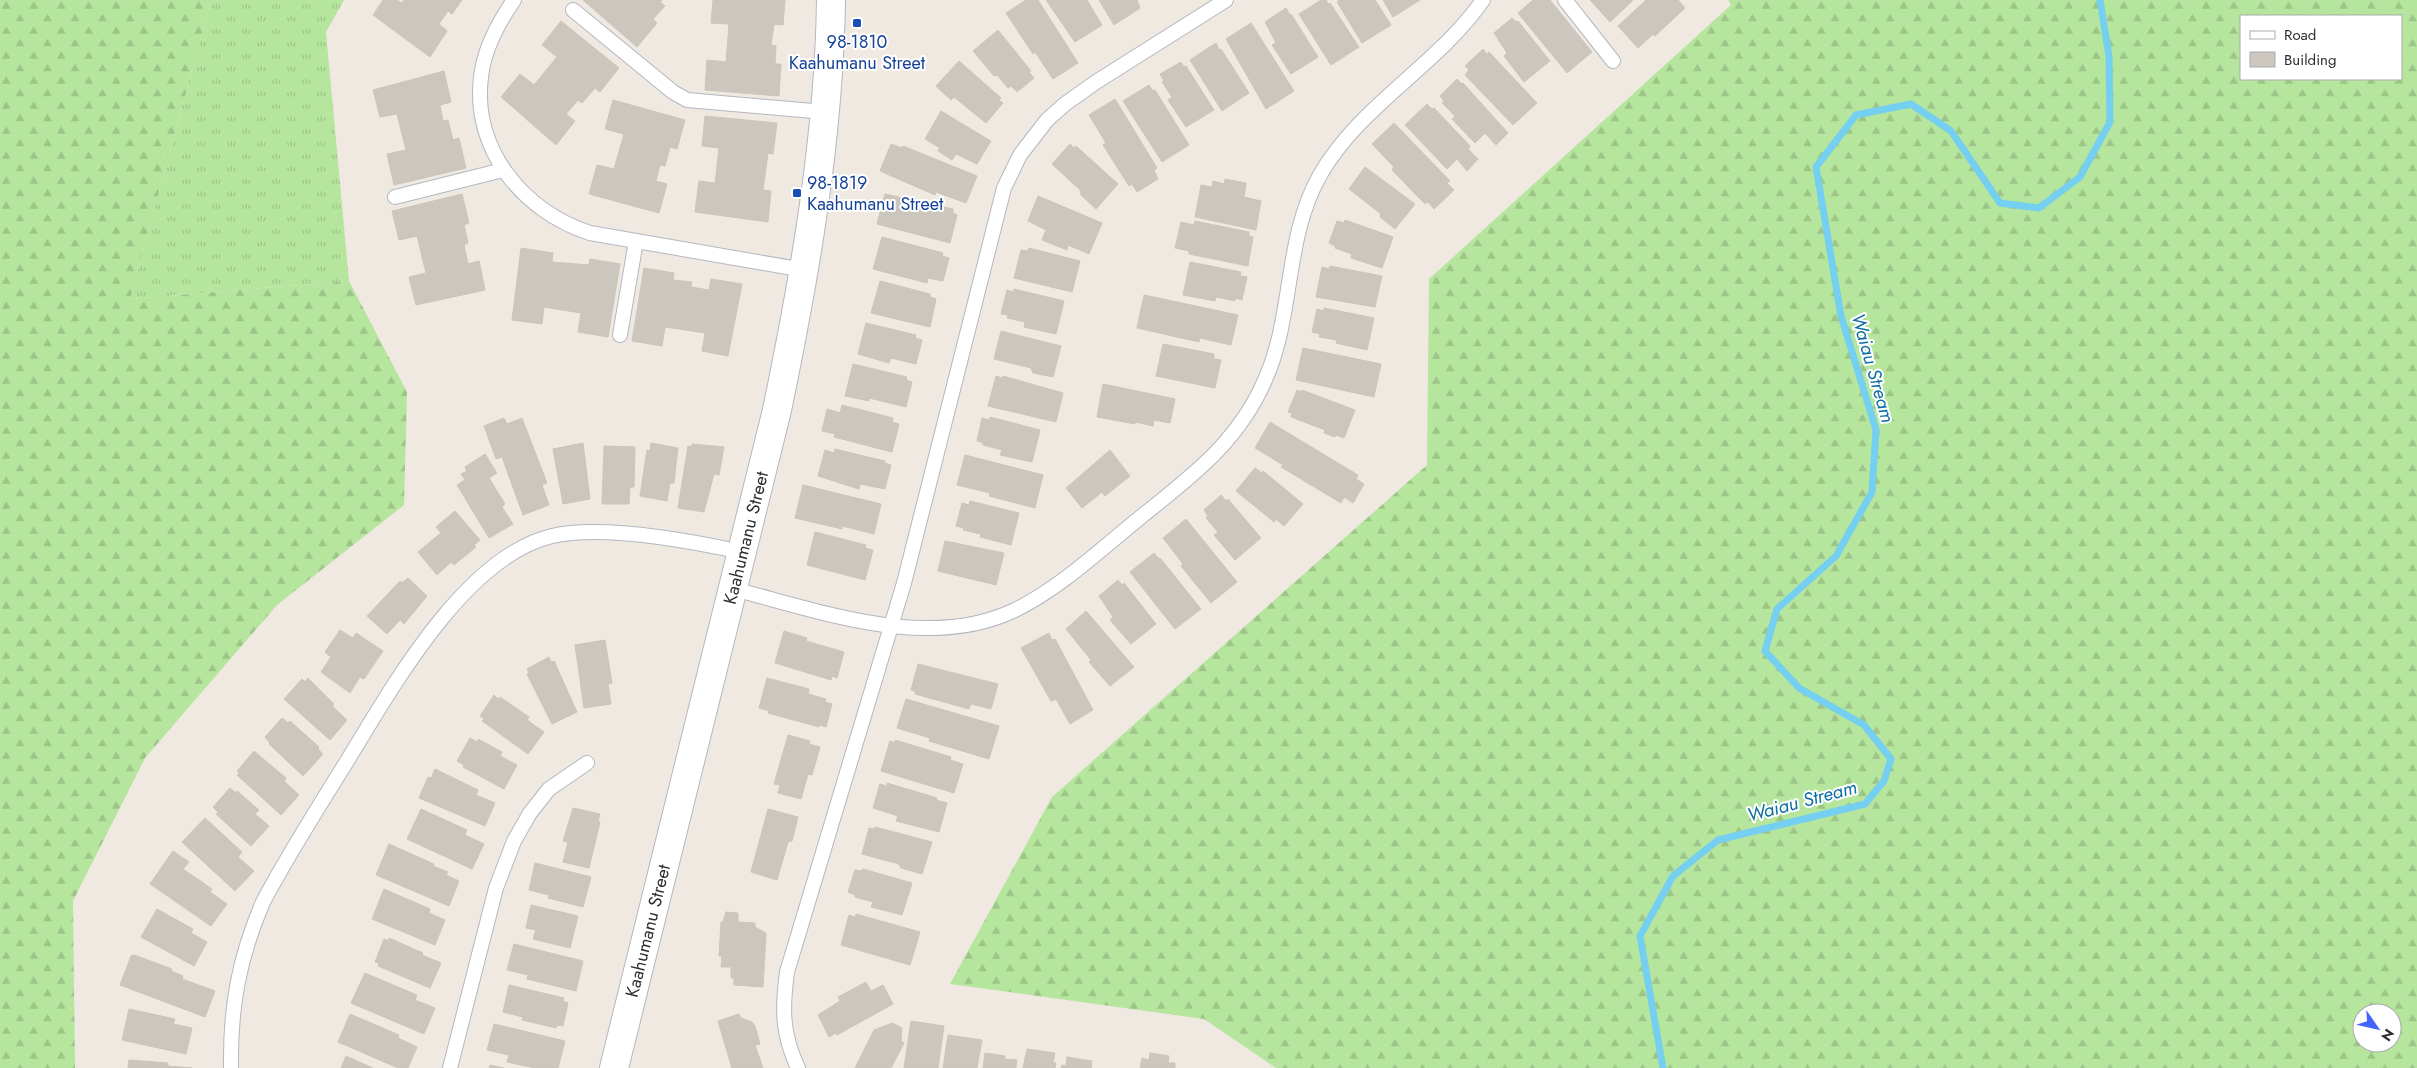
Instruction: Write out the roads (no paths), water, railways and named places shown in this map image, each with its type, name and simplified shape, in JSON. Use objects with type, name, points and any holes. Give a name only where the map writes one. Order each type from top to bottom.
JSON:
[{"type":"street","name":"Kaahumanu Street","points":[[614,1068],[777,410],[804,270],[817,181],[824,112],[831,0]]},
{"type":"lane","points":[[514,0],[493,34],[481,76],[482,111],[491,145],[503,170],[534,203],[549,216],[568,226],[590,233],[804,270]]},
{"type":"lane","points":[[798,1068],[786,1036],[782,1003],[787,972],[891,628],[995,217],[1004,188],[1020,155],[1048,120],[1065,104],[1096,82],[1226,0]]},
{"type":"lane","points":[[733,589],[891,628],[942,628],[967,626],[993,619],[1016,609],[1045,592],[1075,570],[1221,450],[1245,419],[1267,376],[1275,348],[1297,240],[1307,203],[1318,178],[1331,156],[1352,132],[1471,17],[1483,0]]},
{"type":"lane","points":[[1566,0],[1613,61]]},
{"type":"lane","points":[[573,10],[672,92],[686,100],[824,112]]},
{"type":"lane","points":[[396,197],[503,170]]},
{"type":"lane","points":[[620,335],[636,241]]},
{"type":"lane","points":[[231,1068],[230,1026],[235,992],[251,930],[263,902],[408,661],[442,618],[488,571],[529,544],[550,536],[573,532],[619,534],[712,546],[742,552]]},
{"type":"lane","points":[[450,1068],[496,888],[514,841],[530,814],[549,789],[587,763]]},
{"type":"waterway","name":"Waiau Stream","points":[[1663,1068],[1640,936],[1673,876],[1718,840],[1865,804],[1884,781],[1891,759],[1864,725],[1799,688],[1765,651],[1777,609],[1836,556],[1872,492],[1876,430],[1841,316],[1816,167],[1856,115],[1911,104],[1951,131],[2000,203],[2039,208],[2080,177],[2110,122],[2109,56],[2100,0]]},
{"type":"place","name":"98-1810 Kaahumanu Street","points":[[857,23]]},
{"type":"place","name":"98-1819 Kaahumanu Street","points":[[797,193]]}]
